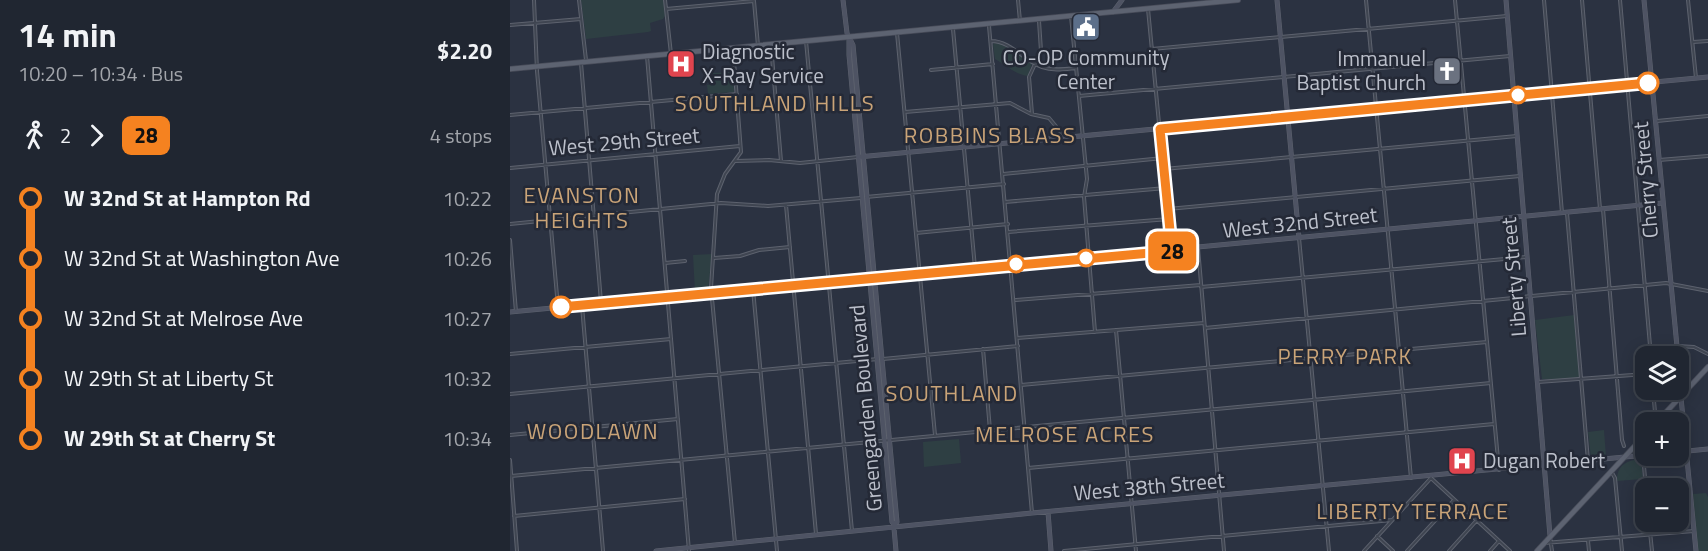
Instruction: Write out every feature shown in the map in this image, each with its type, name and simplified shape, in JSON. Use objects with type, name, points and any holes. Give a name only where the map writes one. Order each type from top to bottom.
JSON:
[{"type":"main road","points":[[510,69],[1148,9],[1189,2],[1238,0]]},
{"type":"main road","points":[[1689,387],[1708,367]]},
{"type":"main road","points":[[1666,412],[1677,400]]},
{"type":"main road","points":[[1537,551],[1544,543],[1551,540],[1635,446]]},
{"type":"street","points":[[534,0],[537,67],[558,307]]},
{"type":"street","points":[[579,0],[585,109],[601,303]]},
{"type":"street","points":[[665,0],[671,54]]},
{"type":"street","name":"Greengarden Boulevard","points":[[843,0],[852,45],[879,359],[897,522],[894,526],[896,551]]},
{"type":"street","points":[[1018,0],[1020,21]]},
{"type":"street","points":[[1112,12],[1122,0]]},
{"type":"street","points":[[1277,0],[1329,551]]},
{"type":"street","points":[[1366,0],[1411,478]]},
{"type":"street","points":[[1455,0],[1499,470]]},
{"type":"street","name":"Liberty Street","points":[[1506,0],[1552,551]]},
{"type":"street","points":[[1544,0],[1551,92],[1574,291],[1588,461]]},
{"type":"street","points":[[1582,0],[1624,446]]},
{"type":"street","points":[[1620,0],[1650,346]]},
{"type":"street","name":"Cherry Street","points":[[1644,0],[1677,346]]},
{"type":"street","points":[[1688,0],[1696,78]]},
{"type":"street","points":[[666,9],[754,1],[758,46]]},
{"type":"street","points":[[1148,9],[1172,251]]},
{"type":"street","points":[[1071,16],[1086,166],[1087,181],[1084,195],[1095,332]]},
{"type":"street","points":[[1152,49],[1507,16]]},
{"type":"street","points":[[510,25],[581,19]]},
{"type":"street","points":[[1032,114],[1029,77],[1041,51],[1039,19]]},
{"type":"street","points":[[989,24],[1032,513]]},
{"type":"street","points":[[952,27],[975,268]]},
{"type":"street","points":[[897,33],[935,435]]},
{"type":"street","points":[[806,41],[852,531]]},
{"type":"street","points":[[1692,42],[1708,41]]},
{"type":"street","points":[[991,42],[1002,43],[1034,63],[1052,70],[1076,68]]},
{"type":"street","points":[[771,45],[781,161]]},
{"type":"street","points":[[733,48],[741,153],[722,180],[715,204],[712,293],[735,543]]},
{"type":"street","points":[[647,56],[689,549]]},
{"type":"street","points":[[1079,96],[1510,57]]},
{"type":"street","points":[[931,70],[993,64]]},
{"type":"street","points":[[735,162],[818,162],[1708,77]]},
{"type":"street","points":[[510,115],[737,94]]},
{"type":"street","points":[[905,112],[1013,104],[1032,114],[1050,119],[1065,138]]},
{"type":"street","points":[[1656,121],[1708,116]]},
{"type":"street","points":[[1164,169],[1517,136]]},
{"type":"street","name":"West 29th Street","points":[[510,168],[741,146]]},
{"type":"street","points":[[1659,160],[1708,156]]},
{"type":"street","points":[[1003,174],[1163,159]]},
{"type":"street","points":[[1168,209],[1520,176]]},
{"type":"street","points":[[510,224],[715,204],[762,207],[1004,184]]},
{"type":"street","points":[[1005,202],[1166,188]]},
{"type":"street","name":"West 32nd Street","points":[[510,312],[1663,203]]},
{"type":"street","points":[[786,205],[816,534]]},
{"type":"street","points":[[1008,232],[1169,219]]},
{"type":"street","points":[[916,233],[1008,224]]},
{"type":"street","points":[[510,240],[516,312]]},
{"type":"street","points":[[714,258],[790,247]]},
{"type":"street","points":[[1198,248],[1224,551]]},
{"type":"street","points":[[1014,301],[1527,257]]},
{"type":"street","points":[[665,263],[685,261]]},
{"type":"street","points":[[1205,328],[1671,282],[1708,291]]},
{"type":"street","points":[[753,289],[777,551]]},
{"type":"street","points":[[582,305],[603,551]]},
{"type":"street","points":[[1017,338],[1204,323]]},
{"type":"street","points":[[1116,330],[1136,551]]},
{"type":"street","points":[[510,354],[671,339]]},
{"type":"street","points":[[1021,385],[1487,342]]},
{"type":"street","points":[[510,394],[1018,346]]},
{"type":"street","points":[[1689,347],[1708,354]]},
{"type":"street","points":[[983,349],[990,430]]},
{"type":"street","points":[[1538,382],[1635,375]]},
{"type":"street","points":[[511,476],[1491,382]]},
{"type":"street","points":[[510,435],[678,419]]},
{"type":"street","points":[[1028,468],[1494,424]]},
{"type":"street","points":[[1689,451],[1708,449]]},
{"type":"street","name":"West 38th Street","points":[[656,551],[894,526],[1432,477],[1635,456]]},
{"type":"street","points":[[510,461],[517,551]]},
{"type":"street","points":[[1688,466],[1696,551]]},
{"type":"street","points":[[1611,471],[1615,478],[1622,551]]},
{"type":"street","points":[[1364,551],[1432,477],[1510,551]]},
{"type":"street","points":[[514,516],[685,499]]},
{"type":"street","points":[[1407,551],[1454,500]]},
{"type":"street","points":[[1048,512],[1051,551]]},
{"type":"street","points":[[1064,551],[1392,520]]},
{"type":"street","points":[[1449,551],[1477,520]]},
{"type":"street","points":[[1551,540],[1588,541],[1694,531]]},
{"type":"street","points":[[1650,532],[1652,551]]},
{"type":"street","points":[[510,535],[516,534]]},
{"type":"street","points":[[1377,536],[1393,551]]},
{"type":"street","points":[[1490,551],[1499,541]]},
{"type":"street","points":[[1588,541],[1588,551]]},
{"type":"shaded area","points":[[581,0],[664,0],[665,16],[663,19],[650,23],[651,31],[648,32],[586,39]]},
{"type":"shaded area","points":[[994,43],[1001,44],[1032,63],[1028,76],[1014,71],[995,59]]},
{"type":"shaded area","points":[[733,72],[734,92],[708,94],[707,85],[714,84],[713,73]]},
{"type":"shaded area","points":[[712,254],[708,291],[695,293],[693,255]]},
{"type":"shaded area","points":[[1574,315],[1580,377],[1568,380],[1542,379],[1535,320]]},
{"type":"shaded area","points":[[1604,430],[1606,456],[1591,458],[1588,432]]},
{"type":"shaded area","points":[[959,439],[961,463],[924,467],[923,442]]},
{"type":"shaded area","points":[[1635,460],[1635,466],[1642,466],[1643,478],[1617,481],[1620,468]]},
{"type":"shaded area","points":[[1706,493],[1708,497],[1708,551],[1698,551],[1693,494]]},
{"type":"bus line","name":"28","points":[[561,307],[1172,251],[1160,129],[1648,83]]},
{"type":"place","name":"CO-OP Community Center","points":[[1086,27]]},
{"type":"place","name":"Diagnostic X-Ray Service","points":[[681,64]]},
{"type":"place","name":"Immanuel Baptist Church","points":[[1447,71]]},
{"type":"place","name":"Dugan Robert","points":[[1462,461]]},
{"type":"district","name":"SOUTHLAND HILLS","points":[[775,103]]},
{"type":"district","name":"ROBBINS BLASS","points":[[990,135]]},
{"type":"district","name":"EVANSTON HEIGHTS","points":[[582,208]]},
{"type":"district","name":"PERRY PARK","points":[[1345,356]]},
{"type":"district","name":"SOUTHLAND","points":[[952,393]]},
{"type":"district","name":"WOODLAWN","points":[[593,431]]},
{"type":"district","name":"MELROSE ACRES","points":[[1065,434]]},
{"type":"district","name":"LIBERTY TERRACE","points":[[1413,511]]}]
